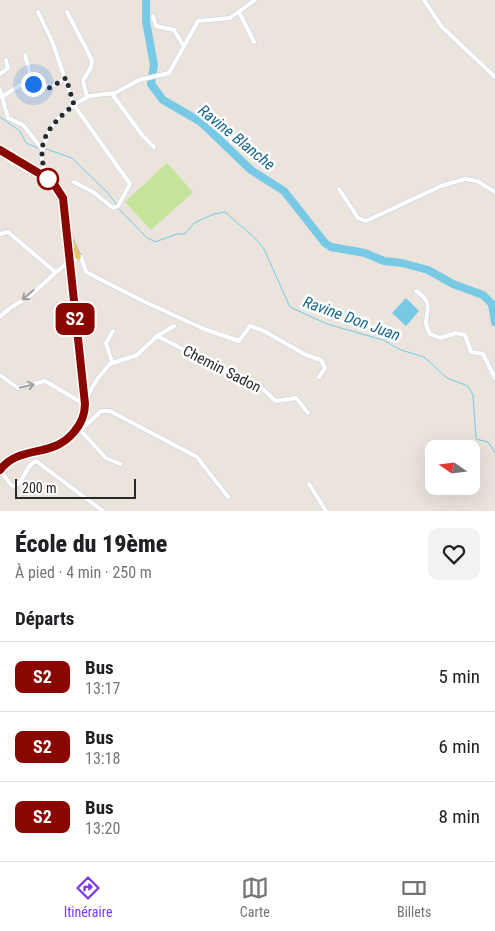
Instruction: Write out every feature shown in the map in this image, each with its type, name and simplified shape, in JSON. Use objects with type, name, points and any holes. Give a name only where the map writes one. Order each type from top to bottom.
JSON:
[{"type":"main road","points":[[0,150],[55,184],[60,192],[73,260],[72,290],[84,398],[82,418],[78,430],[58,446],[19,455],[6,463],[0,470]]},
{"type":"main road","points":[[69,237],[73,260]]},
{"type":"street","points":[[42,175],[42,149],[51,126],[74,105],[87,97],[112,94],[139,80],[169,73],[199,20],[225,20],[255,0]]},
{"type":"street","points":[[424,0],[440,26],[495,77]]},
{"type":"street","points":[[38,12],[66,78],[74,105],[130,184],[118,206],[113,208],[93,192],[74,182]]},
{"type":"street","points":[[67,12],[92,60],[91,67],[83,81],[87,97]]},
{"type":"street","points":[[239,12],[254,42]]},
{"type":"street","points":[[153,16],[156,26],[174,30],[184,47]]},
{"type":"street","points":[[25,55],[33,84],[44,84],[49,88],[66,78]]},
{"type":"street","points":[[0,74],[8,68],[6,60]]},
{"type":"street","points":[[2,97],[20,85]]},
{"type":"street","points":[[0,90],[8,118],[26,128],[42,149]]},
{"type":"street","points":[[112,94],[142,135],[154,147]]},
{"type":"street","points":[[339,189],[358,218],[366,221],[441,186],[466,179],[477,181],[495,192]]},
{"type":"street","points":[[0,234],[8,232],[54,272]]},
{"type":"street","points":[[0,317],[8,308],[23,300],[54,272],[73,260],[83,258],[83,267],[86,272],[204,329],[239,341],[250,326],[264,330],[300,352],[321,360],[325,368],[318,377]]},
{"type":"street","points":[[416,291],[426,297],[428,302],[426,325],[430,334],[440,338],[456,333],[465,335],[468,349],[471,352],[483,354],[495,378]]},
{"type":"street","name":"Chemin Sadon","points":[[112,362],[137,355],[157,336],[174,326]]},
{"type":"street","points":[[0,375],[12,384],[22,388],[40,382],[49,382],[79,401],[88,395],[98,378],[112,362],[106,343],[113,331]]},
{"type":"street","name":"Chemin Sadon","points":[[157,336],[242,379],[257,384],[276,401],[296,398],[308,413]]},
{"type":"street","points":[[120,464],[106,458],[78,430],[101,411],[110,412],[197,457],[228,496]]},
{"type":"street","points":[[0,470],[11,485],[15,486],[22,480],[30,464],[36,461],[103,511]]},
{"type":"street","points":[[309,484],[326,511]]},
{"type":"green space","points":[[167,163],[193,192],[151,230],[125,202]]},
{"type":"water","points":[[406,298],[419,311],[406,326],[392,313]]},
{"type":"waterway","name":"Ravine Blanche","points":[[146,0],[146,21],[154,65],[151,84],[163,100],[201,122],[251,170],[284,191],[325,243],[331,247],[365,253],[384,261],[402,263],[428,270],[453,284],[483,295],[492,304],[495,322]]},
{"type":"waterway","name":"Ravine Don Juan","points":[[0,117],[20,131],[26,143],[40,149]]},
{"type":"waterway","name":"Ravine Don Juan","points":[[46,149],[72,158],[108,193],[116,204]]},
{"type":"waterway","name":"Ravine Don Juan","points":[[119,209],[146,237],[155,242],[177,234],[185,234],[194,223],[214,214],[225,212],[255,238],[264,249],[290,307],[327,324],[383,340],[401,350],[424,357],[447,378],[468,386],[473,395],[476,439],[488,442],[495,453]]},
{"type":"bus line","name":"S2","points":[[0,150],[52,181],[63,198],[85,408],[76,430],[64,443],[53,448],[19,455],[6,463],[0,470]]},
{"type":"route","points":[[33,84],[44,84],[49,88],[66,78],[74,105],[51,126],[42,148],[44,170],[42,175],[48,179]]}]
